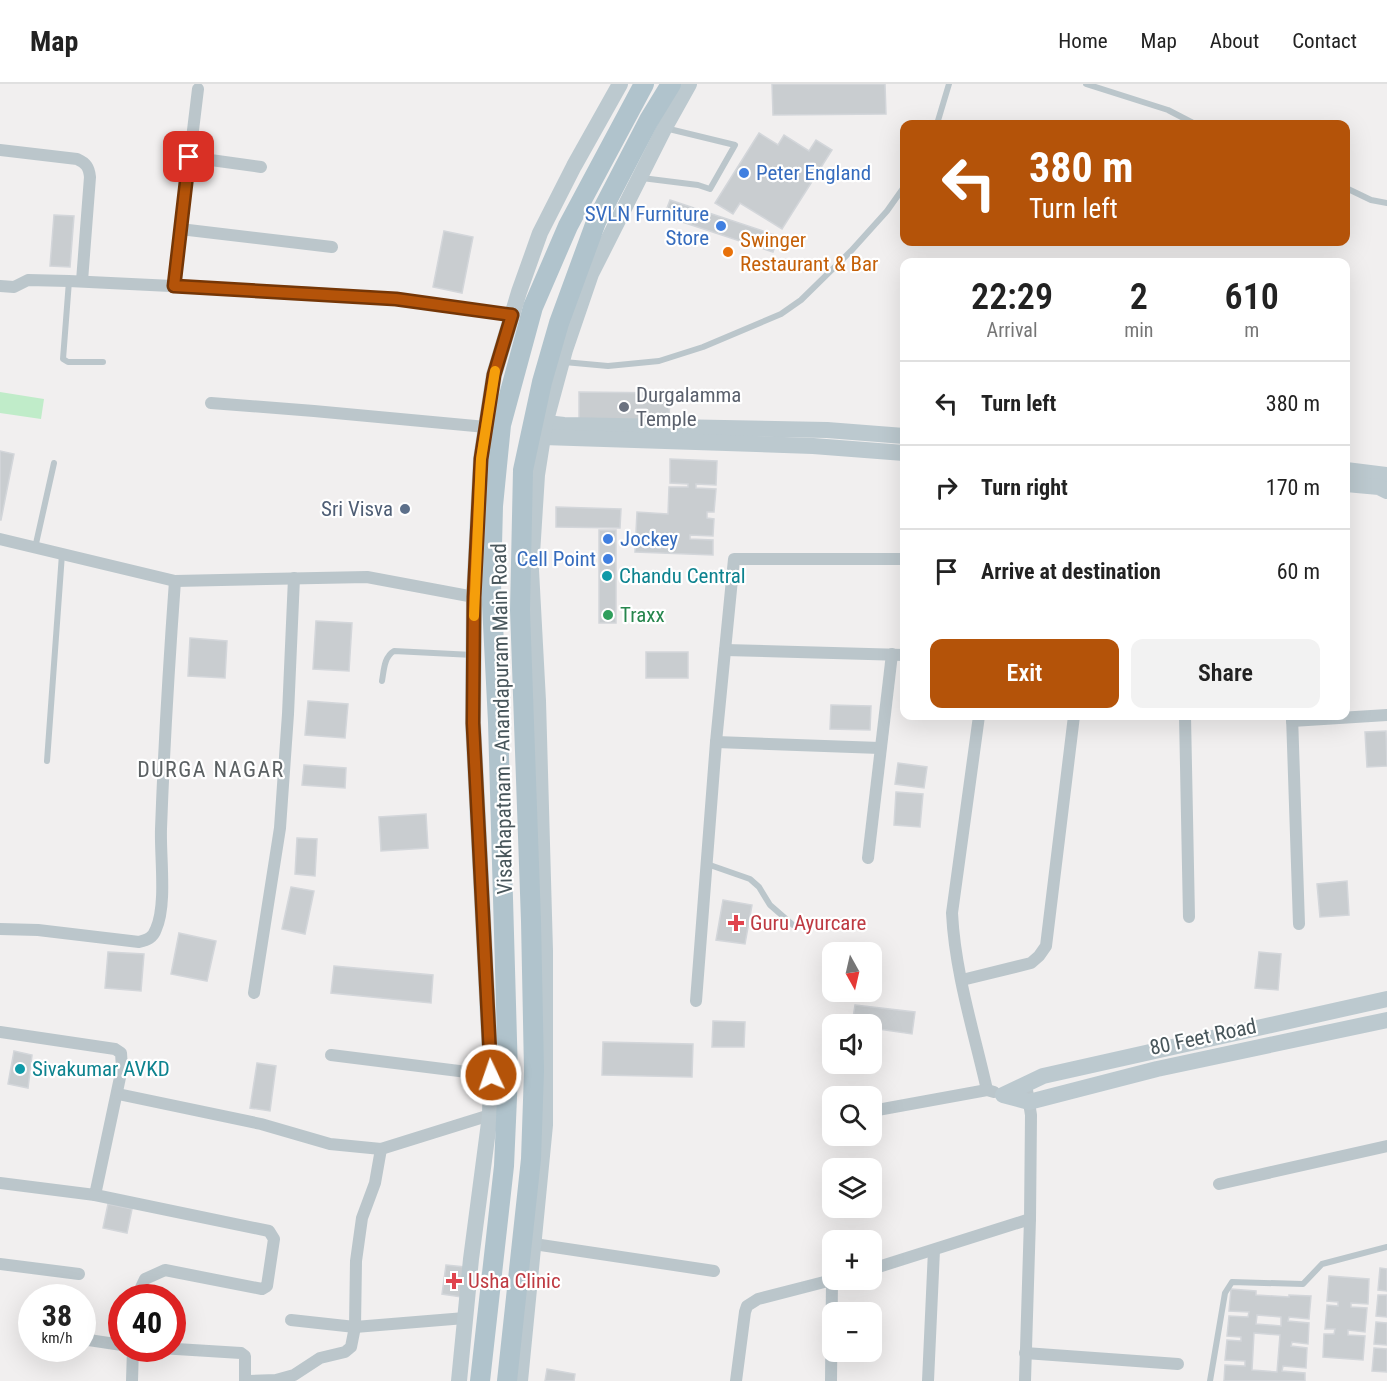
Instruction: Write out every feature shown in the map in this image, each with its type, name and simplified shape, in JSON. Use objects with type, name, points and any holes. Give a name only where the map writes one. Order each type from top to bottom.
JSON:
[{"type":"main road","name":"Visakhapatnam - Anandapuram Main Road","points":[[480,1381],[504,1166],[508,1075],[498,722],[491,585],[493,506],[501,425],[533,307],[568,226],[644,84]]},
{"type":"main road","name":"Visakhapatnam - Anandapuram Main Road","points":[[507,1381],[531,1160],[534,1071],[520,610],[523,470],[538,429],[559,322],[596,222],[670,84]]},
{"type":"street","points":[[459,1381],[490,1115],[491,1075],[473,723],[474,597],[478,504],[486,427],[494,375],[540,233],[620,84]]},
{"type":"street","points":[[519,1381],[545,1125],[545,951],[538,701],[531,570],[538,429],[591,274],[639,177],[689,84]]},
{"type":"street","points":[[174,286],[198,89]]},
{"type":"street","points":[[0,150],[77,159],[86,163],[90,177],[75,281]]},
{"type":"street","points":[[189,157],[261,167]]},
{"type":"street","points":[[180,229],[332,247]]},
{"type":"street","points":[[0,286],[14,287],[28,280],[174,286],[396,299],[512,315]]},
{"type":"street","points":[[211,403],[486,427]]},
{"type":"street","points":[[538,429],[827,430],[900,436]]},
{"type":"street","points":[[538,429],[900,453]]},
{"type":"street","points":[[1350,470],[1387,475]]},
{"type":"street","points":[[1350,484],[1387,491]]},
{"type":"street","points":[[0,539],[175,581],[367,577],[474,597]]},
{"type":"street","points":[[696,1001],[716,742],[734,559],[900,559]]},
{"type":"street","points":[[254,993],[280,828],[294,578]]},
{"type":"street","points":[[0,929],[38,930],[139,942],[149,939],[156,929],[160,911],[165,735],[175,581]]},
{"type":"street","points":[[725,650],[898,654],[880,748],[868,858]]},
{"type":"street","points":[[1350,717],[1387,716]]},
{"type":"street","points":[[979,720],[952,913],[962,980],[995,1092]]},
{"type":"street","points":[[962,980],[1031,963],[1040,956],[1046,946],[1074,720]]},
{"type":"street","points":[[1185,720],[1189,917]]},
{"type":"street","points":[[1292,720],[1299,924]]},
{"type":"street","points":[[716,742],[880,748]]},
{"type":"street","points":[[882,1109],[995,1092],[1026,1084],[1044,1076],[1387,999]]},
{"type":"street","name":"80 Feet Road","points":[[1029,1102],[1157,1070],[1387,1020]]},
{"type":"street","points":[[0,1032],[115,1049],[121,1053],[118,1094],[95,1195]]},
{"type":"street","points":[[331,1055],[491,1075]]},
{"type":"street","points":[[1025,1381],[1031,1127],[1026,1084]]},
{"type":"street","points":[[995,1092],[1029,1102]]},
{"type":"street","points":[[118,1094],[261,1124],[330,1144],[381,1149],[490,1115]]},
{"type":"street","points":[[1219,1184],[1387,1146]]},
{"type":"street","points":[[186,1350],[241,1353],[245,1356],[247,1381],[284,1378],[302,1371],[320,1358],[348,1350],[353,1342],[355,1328],[357,1261],[362,1218],[378,1175],[381,1149]]},
{"type":"street","points":[[0,1183],[95,1195],[269,1232],[274,1239],[267,1286],[262,1289],[165,1270],[145,1279],[143,1284]]},
{"type":"street","points":[[882,1266],[1030,1219]]},
{"type":"street","points":[[534,1244],[714,1271]]},
{"type":"street","points":[[928,1381],[934,1250]]},
{"type":"street","points":[[0,1264],[79,1274]]},
{"type":"street","points":[[736,1381],[747,1306],[758,1299],[822,1283]]},
{"type":"street","points":[[831,1381],[834,1290]]},
{"type":"street","points":[[291,1320],[355,1328],[465,1318]]},
{"type":"street","points":[[1026,1353],[1178,1364]]},
{"type":"street","points":[[132,1381],[133,1362]]},
{"type":"street","points":[[302,1371],[312,1381]]},
{"type":"lane","points":[[938,120],[949,84]]},
{"type":"lane","points":[[1086,84],[1168,110],[1187,120]]},
{"type":"lane","points":[[639,177],[698,185],[710,189],[735,145],[665,127]]},
{"type":"lane","points":[[1350,190],[1371,200],[1387,203]]},
{"type":"lane","points":[[562,362],[608,366],[659,361],[703,347],[781,314],[801,300],[851,251],[887,211],[900,193]]},
{"type":"lane","points":[[75,281],[63,359],[68,362],[103,362]]},
{"type":"lane","points":[[35,548],[54,463]]},
{"type":"lane","points":[[47,761],[62,554]]},
{"type":"lane","points":[[382,681],[386,661],[394,651],[474,655]]},
{"type":"lane","points":[[706,864],[750,879],[759,887],[770,905],[793,925]]},
{"type":"lane","points":[[1210,1381],[1225,1293],[1232,1282],[1303,1284],[1322,1264],[1387,1247]]},
{"type":"green space","points":[[0,392],[44,399],[41,419],[0,413]]},
{"type":"building","points":[[772,84],[885,84],[886,114],[773,115]]},
{"type":"building","points":[[759,133],[778,145],[784,135],[809,151],[816,140],[832,150],[782,229],[740,203],[733,214],[715,203]]},
{"type":"building","name":"SVLN Furniture Store","points":[[670,200],[778,236],[773,252],[664,216]]},
{"type":"building","points":[[54,215],[74,216],[70,267],[50,266]]},
{"type":"building","points":[[444,231],[473,237],[462,293],[433,287]]},
{"type":"building","name":"Durgalamma Temple","points":[[579,392],[670,393],[669,421],[579,420]]},
{"type":"building","points":[[0,451],[14,454],[1,520],[0,520]]},
{"type":"building","points":[[670,459],[717,461],[716,485],[696,484],[696,488],[716,489],[714,512],[707,512],[707,518],[714,519],[713,536],[690,535],[690,539],[713,540],[713,555],[635,552],[637,512],[668,514],[669,487],[688,487],[688,484],[670,483]]},
{"type":"building","points":[[556,507],[621,509],[620,528],[556,527]]},
{"type":"building","name":"Chandu Central","points":[[599,530],[616,530],[616,623],[599,623]]},
{"type":"building","points":[[316,621],[352,623],[349,671],[313,669]]},
{"type":"building","points":[[190,638],[227,641],[225,678],[188,676]]},
{"type":"building","points":[[646,652],[688,652],[688,678],[646,678]]},
{"type":"building","points":[[308,701],[348,704],[345,738],[305,735]]},
{"type":"building","points":[[831,705],[871,706],[870,730],[830,729]]},
{"type":"building","points":[[1386,731],[1387,766],[1367,767],[1365,732]]},
{"type":"building","points":[[898,763],[927,767],[924,788],[895,784]]},
{"type":"building","points":[[304,765],[346,768],[345,788],[302,785]]},
{"type":"building","points":[[896,792],[923,794],[920,827],[894,825]]},
{"type":"building","points":[[426,814],[428,848],[381,851],[379,817]]},
{"type":"building","points":[[297,838],[317,839],[315,876],[295,874]]},
{"type":"building","points":[[1347,881],[1349,915],[1320,917],[1317,884]]},
{"type":"building","points":[[291,887],[314,891],[305,934],[282,929]]},
{"type":"building","points":[[723,900],[752,905],[745,944],[716,940]]},
{"type":"building","points":[[179,933],[216,941],[207,981],[171,974]]},
{"type":"building","points":[[108,952],[144,954],[141,991],[105,988]]},
{"type":"building","points":[[1259,952],[1281,954],[1278,990],[1255,988]]},
{"type":"building","points":[[334,966],[433,975],[431,1003],[331,993]]},
{"type":"building","points":[[855,1005],[915,1012],[912,1034],[882,1030],[882,1014],[854,1014]]},
{"type":"building","points":[[713,1021],[745,1022],[744,1047],[712,1047]]},
{"type":"building","points":[[603,1042],[693,1044],[692,1077],[602,1075]]},
{"type":"building","name":"Sivakumar AVKD","points":[[14,1051],[32,1055],[28,1088],[8,1084]]},
{"type":"building","points":[[257,1063],[276,1066],[270,1111],[250,1108]]},
{"type":"building","points":[[108,1204],[132,1209],[127,1233],[103,1228]]},
{"type":"building","points":[[446,1265],[465,1267],[461,1297],[442,1294]]},
{"type":"building","points":[[1380,1268],[1387,1269],[1387,1291],[1378,1290]]},
{"type":"building","points":[[1329,1276],[1369,1279],[1368,1304],[1351,1303],[1351,1307],[1367,1308],[1365,1332],[1348,1330],[1348,1335],[1365,1336],[1363,1360],[1323,1357],[1324,1334],[1334,1334],[1335,1329],[1325,1329],[1327,1305],[1338,1306],[1338,1302],[1327,1301]]},
{"type":"building","points":[[1231,1289],[1256,1291],[1256,1295],[1311,1296],[1309,1319],[1289,1317],[1288,1321],[1309,1323],[1308,1344],[1292,1342],[1291,1346],[1307,1348],[1306,1368],[1283,1366],[1282,1371],[1305,1373],[1305,1381],[1224,1381],[1225,1365],[1245,1366],[1245,1361],[1225,1360],[1227,1340],[1241,1341],[1241,1337],[1227,1336],[1229,1316],[1248,1317],[1249,1312],[1229,1311]],"holes":[[[1257,1315],[1281,1317],[1281,1326],[1256,1324]],[[1254,1333],[1280,1335],[1277,1372],[1252,1370]]]},
{"type":"building","points":[[1378,1295],[1387,1295],[1387,1317],[1376,1316]]},
{"type":"building","points":[[1376,1322],[1387,1323],[1387,1345],[1374,1344]]},
{"type":"building","points":[[1374,1348],[1387,1349],[1387,1372],[1372,1371]]},
{"type":"building","points":[[547,1369],[575,1374],[574,1381],[545,1381]]},
{"type":"slow traffic","points":[[474,616],[481,459],[495,371]]},
{"type":"place","name":"Peter England","points":[[744,173]]},
{"type":"place","name":"SVLN Furniture Store","points":[[721,226]]},
{"type":"place","name":"Swinger Restaurant & Bar","points":[[728,252]]},
{"type":"place","name":"Durgalamma Temple","points":[[624,407]]},
{"type":"place","name":"Sri Visva","points":[[405,509]]},
{"type":"place","name":"Jockey","points":[[608,539]]},
{"type":"place","name":"Cell Point","points":[[608,559]]},
{"type":"place","name":"Chandu Central","points":[[607,576]]},
{"type":"place","name":"Traxx","points":[[608,615]]},
{"type":"place","name":"Guru Ayurcare","points":[[736,923]]},
{"type":"place","name":"Sivakumar AVKD","points":[[20,1069]]},
{"type":"place","name":"Usha Clinic","points":[[454,1281]]},
{"type":"district","name":"DURGA NAGAR","points":[[211,769]]},
{"type":"route","points":[[189,157],[174,286],[396,299],[512,315],[494,375],[481,459],[474,597],[473,723],[491,1075]]}]
